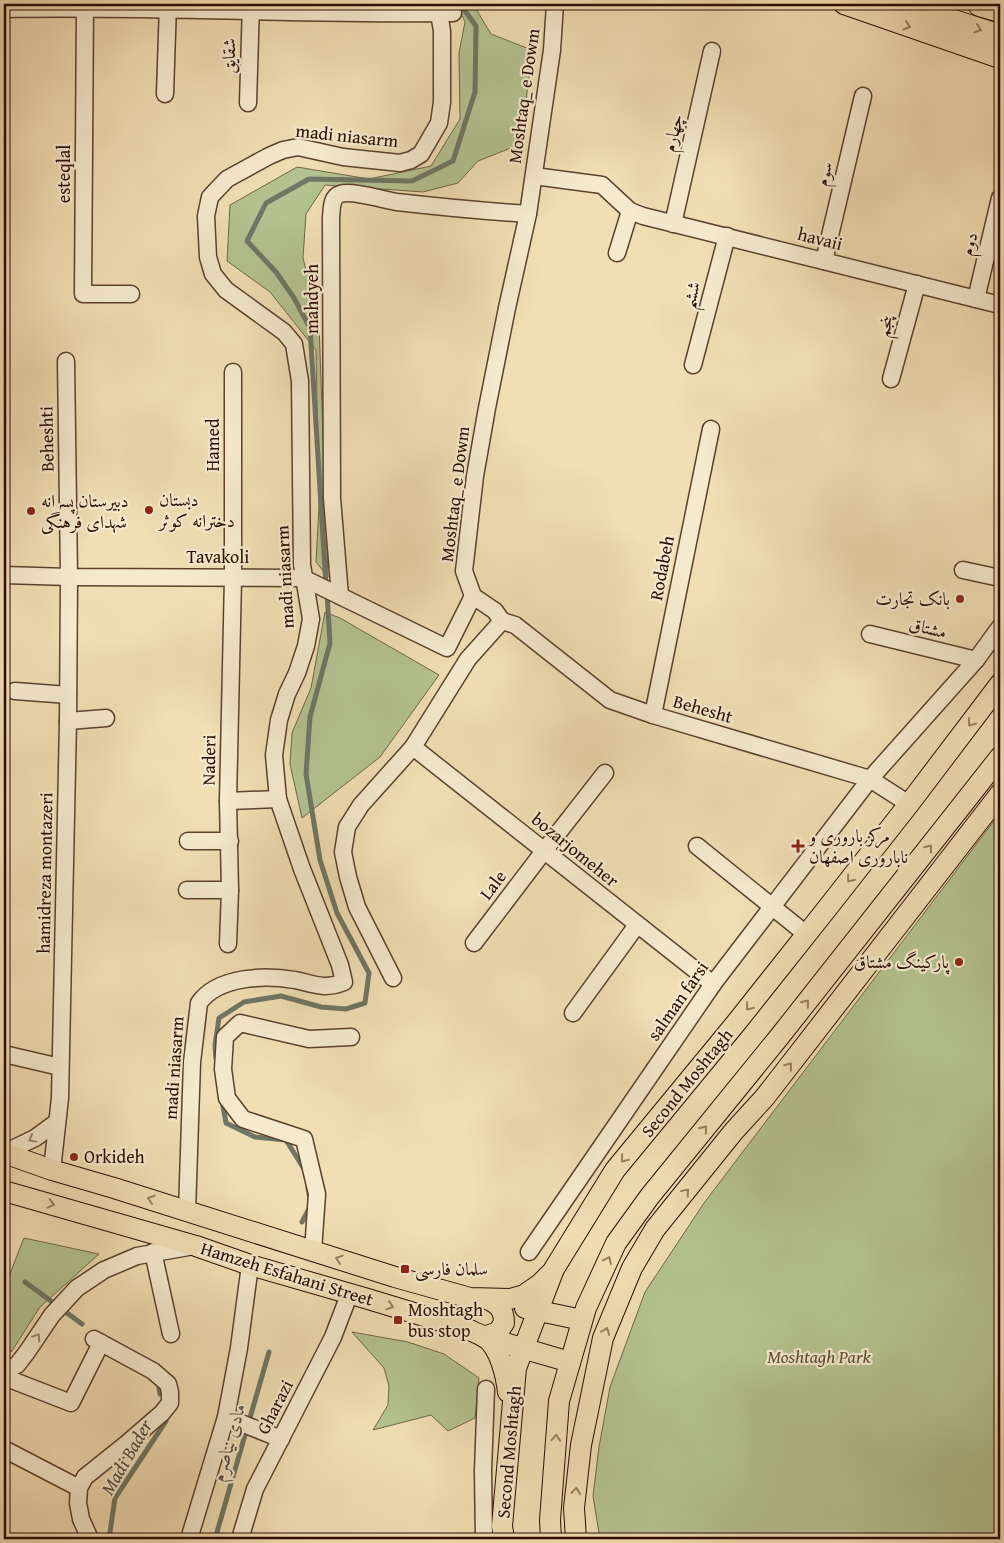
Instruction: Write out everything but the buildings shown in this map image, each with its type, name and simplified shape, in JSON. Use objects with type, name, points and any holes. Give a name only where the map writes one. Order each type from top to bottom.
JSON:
[{"type":"highway","points":[[898,4],[1000,37]]},
{"type":"highway","points":[[980,4],[1000,10]]},
{"type":"main road","points":[[844,4],[1000,58]]},
{"type":"main road","name":"Second Moshtagh","points":[[504,1539],[502,1526],[516,1368],[554,1269],[615,1170],[736,1023],[910,804],[1000,684]]},
{"type":"main road","points":[[551,1539],[550,1520],[559,1401],[586,1308],[616,1243],[650,1196],[780,1036],[1000,757]]},
{"type":"main road","points":[[576,1539],[574,1508],[581,1446],[603,1338],[632,1268],[655,1229],[734,1131],[765,1097],[1000,794]]},
{"type":"main road","name":"Hamzeh Esfahani Street","points":[[4,1153],[52,1170],[470,1298],[510,1299],[524,1295],[540,1284],[554,1269]]},
{"type":"main road","name":"Hamzeh Esfahani Street","points":[[4,1190],[196,1246],[250,1265],[451,1324],[484,1337],[570,1362]]},
{"type":"main road","points":[[487,1299],[582,1320]]},
{"type":"main road","points":[[487,1299],[496,1303],[503,1312],[504,1323],[498,1332],[484,1337],[494,1347],[501,1362],[507,1384],[511,1419]]},
{"type":"street","points":[[419,4],[446,13]]},
{"type":"street","name":"Moshtaq_ e Dowm","points":[[473,596],[464,571],[475,476],[506,308],[528,214],[552,50],[555,4]]},
{"type":"street","points":[[4,9],[85,6],[251,7],[446,13]]},
{"type":"street","name":"esteqlal","points":[[85,6],[83,294],[131,294]]},
{"type":"street","points":[[165,94],[168,7]]},
{"type":"street","name":"شقایق","points":[[248,103],[251,7]]},
{"type":"street","name":"madi niasarm","points":[[187,1211],[192,1062],[199,1003],[204,995],[212,989],[236,980],[273,977],[320,987],[328,987],[344,982],[340,965],[302,869],[278,799],[274,754],[279,720],[306,646],[311,619],[303,578],[301,554],[300,381],[294,344],[284,332],[226,290],[213,274],[208,257],[206,233],[206,216],[210,197],[227,179],[283,150],[298,147],[343,157],[400,163],[412,160],[421,154],[440,123],[442,102],[442,31],[446,13]]},
{"type":"street","name":"چهارم","points":[[673,224],[712,51]]},
{"type":"street","name":"سوم","points":[[824,261],[863,96]]},
{"type":"street","name":"havaii","points":[[534,176],[602,184],[630,211],[643,216],[1000,306]]},
{"type":"street","name":"mahdyeh","points":[[340,596],[332,498],[331,217],[335,198],[339,194],[348,193],[465,210],[528,214]]},
{"type":"street","name":"دوم","points":[[976,299],[1000,198]]},
{"type":"street","points":[[617,253],[630,211]]},
{"type":"street","name":"ششم","points":[[692,365],[727,236]]},
{"type":"street","name":"پنجم","points":[[891,380],[917,284]]},
{"type":"street","name":"Beheshti","points":[[66,362],[69,577]]},
{"type":"street","name":"Hamed","points":[[233,372],[233,578]]},
{"type":"street","name":"Rodabeh","points":[[653,716],[711,429]]},
{"type":"street","points":[[963,570],[1000,578]]},
{"type":"street","name":"Tavakoli","points":[[4,575],[303,578],[447,648],[473,596]]},
{"type":"street","name":"hamidreza montazeri","points":[[52,1170],[58,1122],[60,1067],[68,721],[69,577]]},
{"type":"street","name":"Naderi","points":[[228,944],[230,841],[228,801],[233,578]]},
{"type":"street","points":[[393,978],[357,907],[348,877],[343,852],[348,827],[360,804],[413,747],[468,659],[502,620],[496,611],[473,596]]},
{"type":"street","name":"Behesht","points":[[502,620],[515,625],[610,700],[653,716],[870,779],[910,804]]},
{"type":"street","name":"salman farsi","points":[[529,1252],[713,984],[870,779],[976,660],[1000,627]]},
{"type":"street","name":"مشتاق","points":[[870,634],[976,660]]},
{"type":"street","points":[[15,691],[68,695]]},
{"type":"street","points":[[68,721],[106,718]]},
{"type":"street","name":"bozarjomeher","points":[[413,747],[713,984]]},
{"type":"street","name":"Lale","points":[[474,943],[605,773]]},
{"type":"street","points":[[228,801],[278,799]]},
{"type":"street","points":[[188,841],[230,841]]},
{"type":"street","points":[[697,846],[806,934]]},
{"type":"street","points":[[187,890],[230,890]]},
{"type":"street","points":[[573,1013],[637,925]]},
{"type":"street","points":[[313,1251],[318,1194],[304,1139],[243,1118],[227,1098],[223,1069],[225,1037],[240,1023],[309,1039],[351,1037]]},
{"type":"street","points":[[4,1054],[60,1067]]},
{"type":"street","points":[[4,1153],[36,1138],[58,1122]]},
{"type":"street","points":[[4,1370],[17,1365],[52,1315],[77,1288],[104,1270],[137,1256],[196,1246]]},
{"type":"street","points":[[153,1252],[171,1334]]},
{"type":"street","points":[[189,1539],[226,1418],[239,1348],[250,1265]]},
{"type":"street","name":"Gharazi","points":[[240,1539],[255,1490],[333,1337],[348,1294]]},
{"type":"street","points":[[4,1377],[71,1403],[97,1341],[153,1371],[168,1384],[170,1403],[162,1413],[126,1445],[85,1477],[79,1488],[78,1503],[81,1519],[90,1539]]},
{"type":"street","points":[[484,1539],[483,1471],[486,1389]]},
{"type":"street","points":[[226,1418],[282,1439]]},
{"type":"street","points":[[6,1455],[79,1488]]},
{"type":"green space","points":[[457,4],[473,4],[491,34],[532,50],[521,144],[478,161],[458,183],[423,192],[325,185],[306,214],[303,258],[319,324],[328,577],[316,562],[319,506],[316,350],[270,292],[227,261],[230,205],[297,167],[369,179],[431,166],[460,119],[459,53],[465,22]]},
{"type":"green space","points":[[325,612],[340,618],[439,675],[380,757],[302,818],[290,764],[292,733],[311,688]]},
{"type":"green space","name":"Moshtagh Park","points":[[1000,813],[1000,1539],[600,1539],[593,1496],[599,1447],[610,1387],[645,1292],[704,1203]]},
{"type":"green space","points":[[24,1238],[99,1254],[40,1307],[12,1351],[4,1353],[4,1289]]},
{"type":"green space","points":[[352,1332],[408,1342],[444,1354],[479,1378],[475,1418],[448,1431],[431,1415],[373,1430],[388,1405],[389,1386],[384,1368]]},
{"type":"waterway","points":[[326,585],[310,328],[294,298],[276,272],[247,241],[266,203],[309,179],[412,181],[453,161],[475,92],[476,26],[460,4]]},
{"type":"waterway","points":[[216,1059],[215,1045],[219,1018],[244,1002],[281,996],[321,1007],[346,1009],[365,1003],[369,973],[337,913],[320,860],[306,774],[310,717],[330,643],[327,593]]},
{"type":"waterway","points":[[222,1100],[226,1123],[255,1137],[286,1140],[304,1169]]},
{"type":"waterway","points":[[302,1222],[311,1205],[308,1188]]},
{"type":"waterway","name":"Madi Bader","points":[[25,1282],[51,1301]]},
{"type":"waterway","name":"Madi Bader","points":[[67,1313],[82,1324]]},
{"type":"waterway","name":"مادی نیاصرم","points":[[215,1539],[269,1352]]},
{"type":"waterway","name":"Madi Bader","points":[[158,1382],[160,1394]]},
{"type":"waterway","name":"Madi Bader","points":[[109,1539],[115,1498],[166,1421]]},
{"type":"place","name":"دبستان دخترانه کوثر","points":[[149,510]]},
{"type":"place","name":"دبیرستان پسرانه شهدای فرهنگی","points":[[31,511]]},
{"type":"place","name":"بانک تجارت","points":[[960,599]]},
{"type":"place","name":"مرکز باروری و ناباروری اصفهان","points":[[798,846]]},
{"type":"place","name":"پارکینگ مشتاق","points":[[959,962]]},
{"type":"place","name":"Orkideh","points":[[74,1157]]},
{"type":"place","name":"سلمان فارسی","points":[[405,1269]]},
{"type":"place","name":"Moshtagh bus stop","points":[[398,1320]]}]
